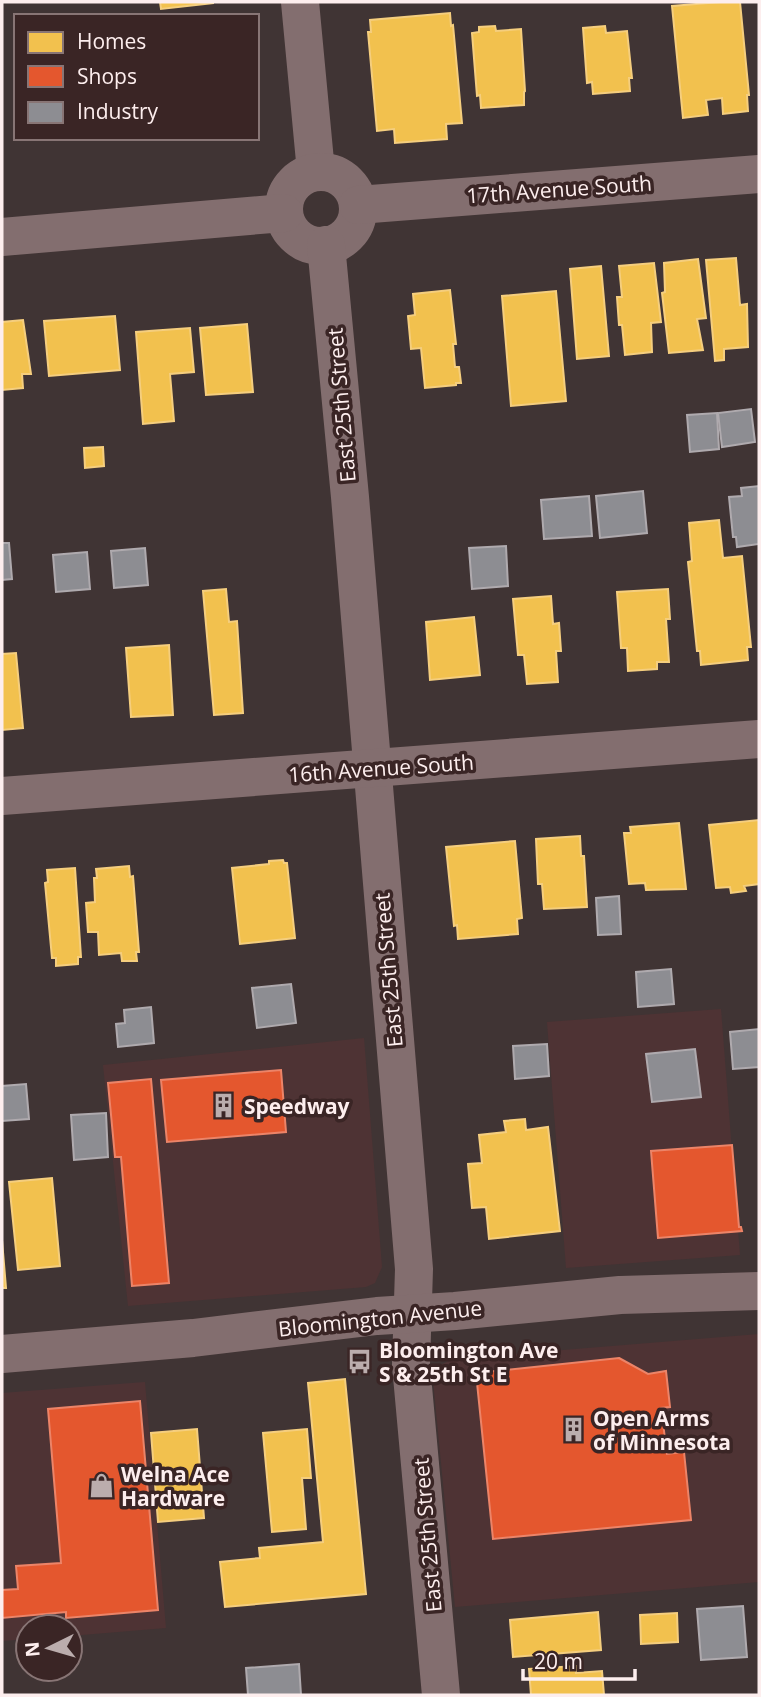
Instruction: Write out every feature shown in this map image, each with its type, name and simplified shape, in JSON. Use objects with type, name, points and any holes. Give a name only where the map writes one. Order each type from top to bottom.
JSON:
[{"type":"street","points":[[300,2],[316,172]]},
{"type":"street","points":[[316,172],[328,172],[348,183],[355,193],[358,205],[354,227],[337,242],[326,246],[314,245],[295,234],[284,214],[289,191],[296,182],[316,172]]},
{"type":"street","name":"17th Avenue South","points":[[358,205],[759,174]]},
{"type":"street","points":[[2,236],[284,214]]},
{"type":"street","name":"East 25th Street","points":[[326,246],[414,1269],[411,1365],[441,1695]]},
{"type":"street","name":"16th Avenue South","points":[[2,796],[759,739]]},
{"type":"street","name":"Bloomington Avenue","points":[[2,1354],[193,1338],[377,1316],[620,1295],[759,1291]]},
{"type":"shaded area","points":[[721,1009],[740,1255],[566,1268],[547,1022]]},
{"type":"shaded area","points":[[364,1038],[382,1267],[375,1283],[366,1287],[128,1306],[103,1065]]},
{"type":"shaded area","points":[[759,1334],[759,1582],[455,1607],[433,1380],[436,1367],[453,1359]]},
{"type":"shaded area","name":"Welna Ace Hardware","points":[[145,1382],[166,1628],[84,1635],[84,1613],[14,1613],[14,1640],[2,1641],[2,1393]]},
{"type":"building: Homes","points":[[160,2],[213,2],[213,3],[161,9]]},
{"type":"building: Homes","points":[[740,2],[749,95],[748,111],[723,114],[722,98],[706,100],[708,115],[683,118],[672,6]]},
{"type":"building: Homes","points":[[450,13],[462,123],[446,124],[447,139],[395,143],[394,129],[377,131],[368,32],[371,32],[370,20]]},
{"type":"building: Homes","points":[[495,26],[496,31],[521,29],[524,105],[481,108],[480,95],[477,96],[472,33],[479,32],[479,27]]},
{"type":"building: Homes","points":[[605,26],[606,33],[627,31],[632,78],[629,78],[630,91],[593,94],[592,82],[587,83],[583,28]]},
{"type":"building: Homes","points":[[736,258],[740,305],[747,304],[748,347],[724,349],[724,360],[715,361],[706,260]]},
{"type":"building: Homes","points":[[698,259],[706,318],[697,319],[703,350],[669,353],[662,293],[665,292],[664,263]]},
{"type":"building: Homes","points":[[654,263],[661,322],[651,323],[652,352],[625,355],[617,297],[622,297],[619,266]]},
{"type":"building: Homes","points":[[601,266],[609,356],[577,359],[570,269]]},
{"type":"building: Homes","points":[[450,290],[456,344],[453,344],[455,367],[459,367],[461,383],[425,388],[421,348],[411,349],[408,316],[415,315],[413,294]]},
{"type":"building: Homes","points":[[556,291],[566,401],[511,406],[502,296]]},
{"type":"building: Homes","points":[[115,316],[120,370],[49,376],[44,321]]},
{"type":"building: Homes","points":[[23,320],[31,374],[22,374],[23,388],[2,390],[2,322]]},
{"type":"building: Homes","points":[[247,324],[253,392],[206,395],[200,328]]},
{"type":"building: Homes","points":[[190,328],[194,372],[170,374],[174,421],[143,424],[136,332]]},
{"type":"building: Homes","points":[[103,447],[104,466],[85,468],[84,448]]},
{"type":"building: Homes","points":[[719,520],[723,558],[742,556],[751,647],[747,647],[748,660],[701,665],[700,651],[697,651],[688,562],[692,561],[689,523]]},
{"type":"building: Homes","points":[[226,589],[229,622],[237,621],[243,713],[214,715],[203,591]]},
{"type":"building: Homes","points":[[668,589],[670,619],[666,619],[669,662],[657,662],[657,669],[628,671],[627,648],[621,648],[617,592]]},
{"type":"building: Homes","points":[[551,596],[553,624],[559,623],[561,651],[556,651],[558,682],[527,684],[524,655],[518,655],[513,599]]},
{"type":"building: Homes","points":[[474,617],[480,675],[430,680],[426,622]]},
{"type":"building: Homes","points":[[169,645],[173,715],[131,717],[126,648]]},
{"type":"building: Homes","points":[[16,653],[23,728],[2,730],[2,654]]},
{"type":"building: Homes","points":[[759,820],[759,884],[744,886],[746,891],[731,893],[730,887],[716,888],[709,825]]},
{"type":"building: Homes","points":[[679,823],[686,889],[646,890],[645,883],[629,884],[624,833],[631,833],[630,827]]},
{"type":"building: Homes","points":[[580,836],[587,907],[544,909],[542,884],[538,884],[536,839]]},
{"type":"building: Homes","points":[[515,841],[522,918],[517,919],[518,934],[458,939],[457,925],[454,926],[446,847]]},
{"type":"building: Homes","points":[[283,860],[287,863],[295,938],[240,944],[232,868]]},
{"type":"building: Homes","points":[[129,866],[130,877],[133,876],[139,952],[136,952],[137,961],[122,961],[121,953],[99,955],[98,932],[88,932],[86,903],[95,902],[96,869]]},
{"type":"building: Homes","points":[[75,868],[81,957],[78,957],[78,964],[56,966],[56,958],[52,958],[45,883],[48,882],[47,870]]},
{"type":"building: Homes","points":[[525,1119],[526,1130],[548,1127],[560,1231],[489,1239],[486,1207],[472,1208],[468,1164],[482,1163],[479,1135],[506,1132],[504,1121]]},
{"type":"building: Homes","points":[[52,1178],[60,1266],[18,1270],[9,1182]]},
{"type":"building: Homes","points":[[2,1240],[6,1288],[2,1288]]},
{"type":"building: Homes","points":[[345,1379],[366,1594],[225,1607],[220,1562],[260,1558],[259,1548],[323,1542],[308,1383]]},
{"type":"building: Homes","points":[[197,1429],[204,1518],[158,1522],[151,1433]]},
{"type":"building: Homes","points":[[307,1429],[311,1478],[302,1478],[306,1529],[272,1532],[263,1433]]},
{"type":"building: Homes","points":[[598,1612],[601,1650],[513,1657],[510,1620]]},
{"type":"building: Homes","points":[[677,1613],[678,1642],[641,1644],[640,1615]]},
{"type":"building: Homes","points":[[576,1666],[576,1673],[602,1671],[604,1695],[531,1695],[529,1669]]},
{"type":"building: Shops","name":"Speedway","points":[[281,1070],[286,1132],[167,1142],[161,1080]]},
{"type":"building: Shops","points":[[151,1079],[169,1283],[132,1286],[121,1157],[115,1157],[108,1083]]},
{"type":"building: Shops","points":[[732,1145],[739,1227],[742,1231],[658,1238],[651,1151]]},
{"type":"building: Shops","name":"Open Arms of Minnesota","points":[[619,1358],[648,1374],[666,1371],[670,1407],[661,1408],[667,1454],[684,1452],[691,1520],[493,1539],[476,1373]]},
{"type":"building: Shops","name":"Welna Ace Hardware","points":[[140,1401],[158,1610],[84,1616],[84,1613],[66,1612],[14,1613],[14,1617],[2,1618],[2,1590],[18,1589],[16,1566],[61,1563],[48,1409]]},
{"type":"building: Industry","points":[[751,409],[755,442],[722,447],[718,413]]},
{"type":"building: Industry","points":[[717,413],[719,449],[690,452],[687,415]]},
{"type":"building: Industry","points":[[759,486],[759,544],[737,547],[736,537],[733,537],[729,497],[742,496],[741,488]]},
{"type":"building: Industry","points":[[643,491],[647,533],[600,538],[596,496]]},
{"type":"building: Industry","points":[[589,496],[592,536],[544,539],[541,500]]},
{"type":"building: Industry","points":[[2,543],[9,543],[12,579],[2,580]]},
{"type":"building: Industry","points":[[506,546],[508,586],[472,589],[469,548]]},
{"type":"building: Industry","points":[[145,548],[148,585],[114,588],[111,551]]},
{"type":"building: Industry","points":[[87,552],[90,589],[56,592],[53,555]]},
{"type":"building: Industry","points":[[619,896],[621,934],[598,935],[596,898]]},
{"type":"building: Industry","points":[[671,969],[674,1004],[638,1007],[636,972]]},
{"type":"building: Industry","points":[[291,984],[296,1023],[257,1028],[252,988]]},
{"type":"building: Industry","points":[[151,1007],[154,1043],[118,1047],[116,1024],[125,1023],[124,1010]]},
{"type":"building: Industry","points":[[759,1029],[759,1067],[733,1069],[730,1032]]},
{"type":"building: Industry","points":[[547,1044],[549,1076],[515,1079],[513,1046]]},
{"type":"building: Industry","points":[[695,1049],[701,1097],[652,1102],[646,1054]]},
{"type":"building: Industry","points":[[26,1084],[29,1119],[2,1121],[2,1086]]},
{"type":"building: Industry","points":[[106,1113],[108,1157],[74,1160],[71,1115]]},
{"type":"building: Industry","points":[[743,1606],[747,1657],[701,1660],[697,1609]]},
{"type":"building: Industry","points":[[299,1664],[301,1695],[248,1695],[246,1668]]},
{"type":"place","name":"Speedway","points":[[224,1106]]},
{"type":"place","name":"Bloomington Ave S & 25th St E","points":[[359,1362]]},
{"type":"place","name":"Open Arms of Minnesota","points":[[573,1430]]},
{"type":"place","name":"Welna Ace Hardware","points":[[101,1486]]}]
